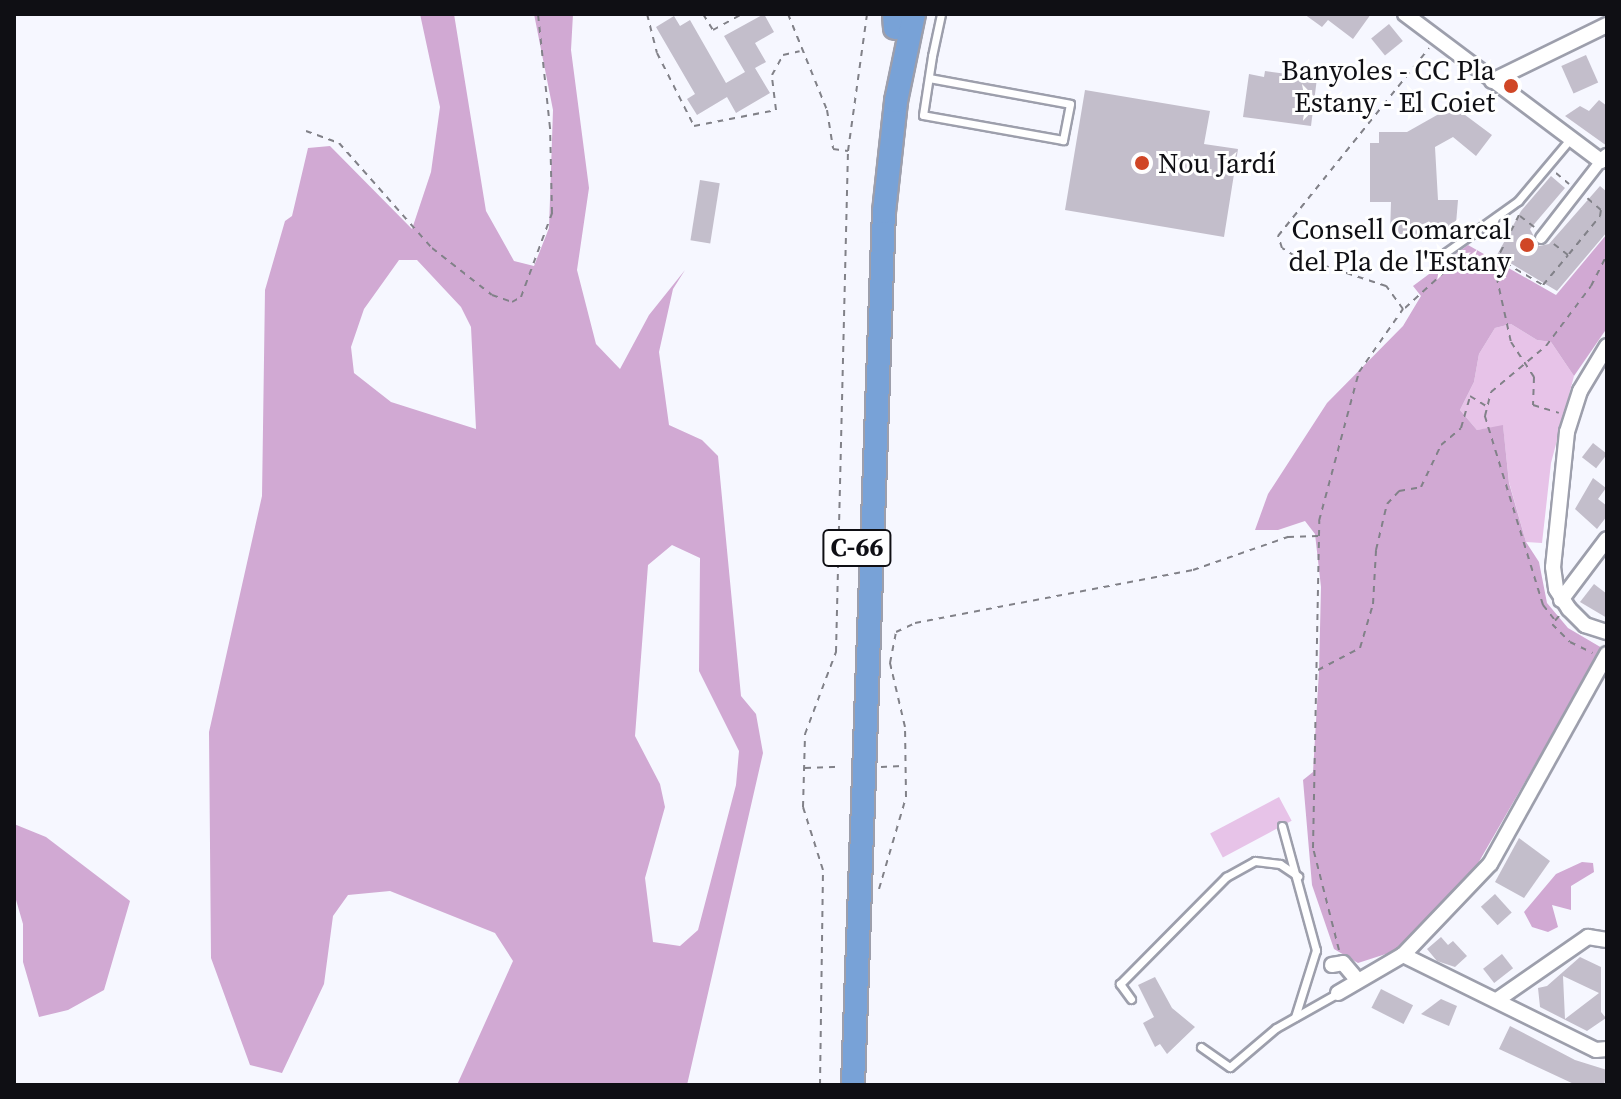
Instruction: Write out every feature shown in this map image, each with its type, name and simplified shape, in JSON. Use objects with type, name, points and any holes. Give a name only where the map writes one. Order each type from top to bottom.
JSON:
[{"type":"highway","points":[[902,21],[923,14]]},
{"type":"highway","name":"C-66","points":[[839,1085],[869,222],[873,157],[902,21]]},
{"type":"highway","name":"C-66","points":[[853,1085],[884,223],[902,21]]},
{"type":"street","points":[[1405,14],[1492,81],[1604,159],[1541,238]]},
{"type":"street","points":[[1492,81],[1607,25]]},
{"type":"street","points":[[1607,346],[1572,416],[1553,567],[1565,604],[1585,625],[1607,632]]},
{"type":"street","points":[[1565,604],[1607,539]]},
{"type":"street","points":[[1338,993],[1403,955],[1490,864],[1606,655]]},
{"type":"street","points":[[1497,1000],[1588,937],[1607,940]]},
{"type":"street","points":[[1403,955],[1596,1050],[1607,1049]]},
{"type":"street","points":[[1337,964],[1358,981]]},
{"type":"lane","points":[[929,78],[1070,104],[1063,140],[923,115],[929,78],[941,14]]},
{"type":"lane","points":[[1445,253],[1518,201],[1571,138]]},
{"type":"lane","points":[[1282,826],[1316,950],[1295,1017]]},
{"type":"lane","points":[[1131,999],[1120,984],[1226,877],[1255,861],[1280,864],[1298,876]]},
{"type":"lane","points":[[1201,1047],[1230,1067],[1295,1017],[1338,993]]},
{"type":"path","points":[[306,131],[339,143],[432,248],[492,295],[512,302],[521,297],[552,213],[550,128],[538,14]]},
{"type":"path","points":[[647,14],[657,53],[694,126],[776,110],[772,75],[783,55],[800,51]]},
{"type":"path","points":[[703,14],[713,30],[742,14]]},
{"type":"path","points":[[788,14],[800,51],[827,110],[833,149],[848,151]]},
{"type":"path","points":[[820,1085],[823,870],[803,807],[805,734],[836,652],[848,151],[867,14]]},
{"type":"path","points":[[1403,309],[1386,286],[1295,256],[1282,248],[1278,236],[1437,37]]},
{"type":"path","points":[[1553,171],[1601,210],[1600,216],[1568,255]]},
{"type":"path","points":[[1519,215],[1495,257],[1511,342],[1534,377],[1533,405],[1572,416]]},
{"type":"path","points":[[1337,964],[1313,848],[1319,536],[1328,480],[1359,372],[1403,309],[1472,247]]},
{"type":"path","points":[[1554,619],[1543,605],[1487,426],[1491,392],[1546,346],[1591,286],[1607,254]]},
{"type":"path","points":[[1495,257],[1543,285]]},
{"type":"path","points":[[1318,670],[1360,648],[1373,604],[1376,550],[1387,504],[1399,491],[1421,487],[1441,445],[1461,428],[1470,396],[1490,409]]},
{"type":"path","points":[[877,896],[900,824],[905,727],[890,663],[896,632],[915,623],[1193,570],[1288,537],[1319,536]]},
{"type":"path","points":[[1565,604],[1552,624],[1570,642],[1606,655]]},
{"type":"path","points":[[877,768],[904,765]]},
{"type":"path","points":[[804,768],[840,767]]},
{"type":"shaded area","points":[[420,14],[454,14],[486,211],[514,261],[534,266],[549,228],[553,110],[534,14],[573,14],[571,50],[589,188],[577,270],[596,344],[620,369],[649,315],[685,270],[673,289],[659,352],[669,425],[702,440],[718,456],[741,696],[756,714],[763,753],[687,1085],[457,1085],[513,961],[495,933],[390,891],[348,895],[333,916],[324,984],[282,1073],[250,1065],[211,958],[209,732],[262,496],[265,290],[285,221],[292,216],[308,148],[330,146],[412,229],[431,172],[440,107]],"holes":[[[399,260],[417,260],[461,307],[471,327],[476,429],[391,402],[354,373],[351,347],[364,309]],[[672,545],[700,558],[699,671],[739,751],[736,785],[698,930],[680,946],[653,942],[645,878],[665,807],[660,784],[635,736],[648,565]]]},
{"type":"shaded area","points":[[1607,234],[1607,328],[1574,376],[1551,342],[1537,340],[1511,324],[1495,328],[1479,354],[1474,382],[1460,410],[1477,430],[1503,425],[1509,483],[1526,542],[1539,562],[1547,603],[1568,628],[1602,648],[1473,872],[1395,951],[1358,963],[1334,949],[1312,885],[1303,780],[1313,772],[1319,671],[1321,587],[1315,534],[1305,521],[1278,530],[1255,530],[1268,494],[1327,403],[1403,326],[1421,296],[1413,286],[1468,245],[1556,295]]},
{"type":"shaded area","points":[[1511,324],[1537,340],[1551,342],[1574,376],[1551,463],[1542,543],[1526,542],[1509,482],[1503,426],[1477,430],[1460,410],[1474,382],[1479,354],[1495,328]]},
{"type":"shaded area","points":[[1279,797],[1292,821],[1223,857],[1210,834]]},
{"type":"shaded area","points":[[14,824],[46,837],[130,901],[104,990],[68,1010],[39,1017],[23,962],[23,924],[14,893]]},
{"type":"shaded area","points":[[1582,862],[1593,863],[1594,872],[1571,886],[1571,910],[1552,905],[1558,927],[1548,932],[1532,927],[1524,912],[1556,874]]},
{"type":"building","points":[[764,14],[774,32],[755,43],[766,62],[755,68],[770,93],[736,113],[727,97],[697,115],[687,99],[695,94],[656,27],[674,16],[680,26],[690,20],[726,83],[745,72],[724,36]]},
{"type":"building","points":[[1304,14],[1371,14],[1353,39],[1328,20],[1322,27]]},
{"type":"building","points":[[1389,24],[1403,41],[1385,56],[1371,38]]},
{"type":"building","points":[[1586,55],[1598,82],[1574,93],[1561,66]]},
{"type":"building","points":[[1265,71],[1317,78],[1311,126],[1243,117],[1249,74],[1264,77]]},
{"type":"building","points":[[1085,90],[1210,111],[1204,144],[1238,149],[1224,237],[1065,210]]},
{"type":"building","points":[[1599,100],[1607,106],[1607,146],[1565,116],[1580,106],[1589,111]]},
{"type":"building","points":[[1453,106],[1492,135],[1476,156],[1453,137],[1435,147],[1438,200],[1458,200],[1455,236],[1390,234],[1391,202],[1370,202],[1370,143],[1379,143],[1379,132],[1407,132]]},
{"type":"building","points":[[1551,176],[1565,188],[1530,229],[1539,246],[1549,244],[1600,186],[1607,192],[1607,232],[1557,291],[1497,255],[1521,211]]},
{"type":"building","points":[[700,180],[720,183],[710,243],[690,240]]},
{"type":"building","points":[[1593,443],[1607,454],[1596,468],[1582,457]]},
{"type":"building","points":[[1593,478],[1606,488],[1598,499],[1607,506],[1607,516],[1597,529],[1575,509]]},
{"type":"building","points":[[1594,584],[1607,594],[1607,618],[1580,602]]},
{"type":"building","points":[[1519,838],[1550,861],[1524,898],[1495,882]]},
{"type":"building","points":[[1495,894],[1512,913],[1498,925],[1481,907]]},
{"type":"building","points":[[1441,937],[1448,945],[1453,941],[1467,956],[1455,967],[1437,961],[1427,949]]},
{"type":"building","points":[[1502,954],[1513,968],[1494,983],[1483,969]]},
{"type":"building","points":[[1580,957],[1601,967],[1601,1012],[1606,1018],[1587,1031],[1540,1007],[1538,988],[1547,986]],"holes":[[[1563,976],[1599,993],[1565,1019]]]},
{"type":"building","points":[[1155,977],[1172,1008],[1195,1027],[1167,1054],[1160,1044],[1155,1047],[1143,1023],[1154,1017],[1138,985]]},
{"type":"building","points":[[1381,989],[1413,1005],[1404,1024],[1371,1008]]},
{"type":"building","points":[[1441,999],[1457,1006],[1449,1026],[1421,1014]]},
{"type":"building","points":[[1510,1026],[1575,1060],[1607,1070],[1604,1085],[1576,1085],[1499,1049]]},
{"type":"place","name":"Banyoles - CC Pla Estany - El Coiet","points":[[1511,86]]},
{"type":"place","name":"Nou Jardí","points":[[1142,163]]},
{"type":"place","name":"Consell Comarcal del Pla de l'Estany","points":[[1527,245]]}]
